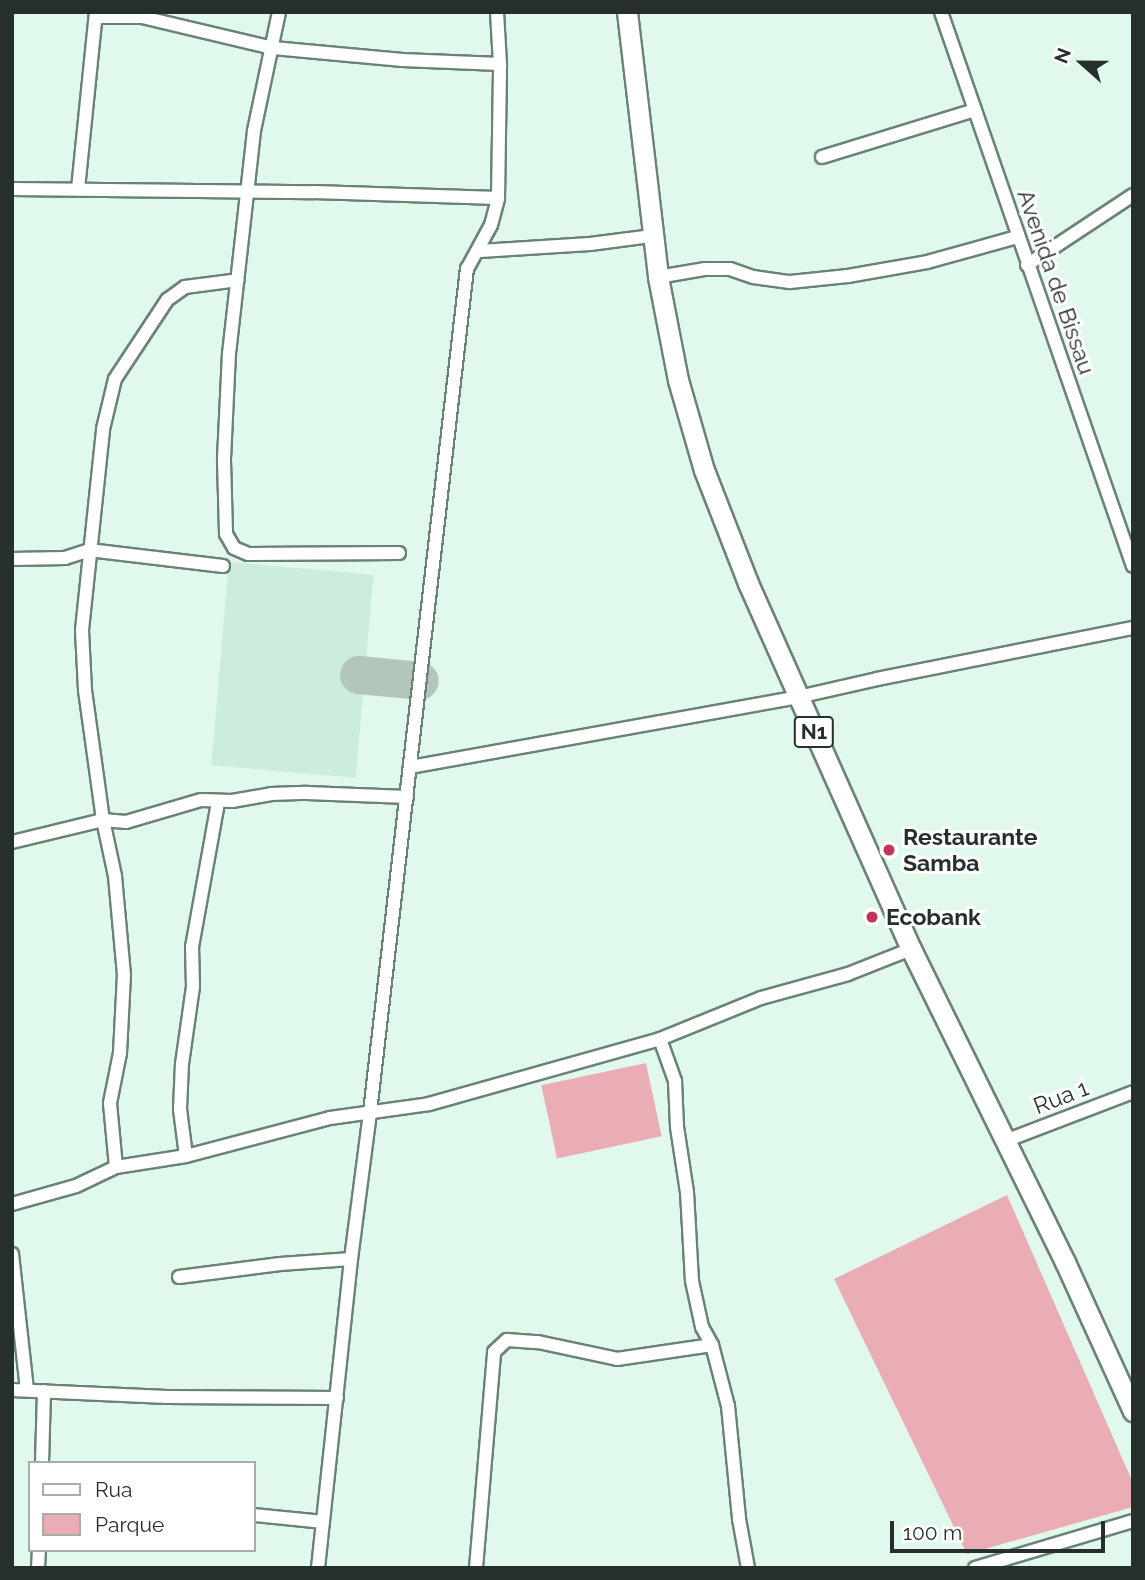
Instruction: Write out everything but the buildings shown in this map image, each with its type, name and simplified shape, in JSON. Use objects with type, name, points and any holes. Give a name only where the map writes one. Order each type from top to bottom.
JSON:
[{"type":"main road","name":"N1","points":[[627,12],[658,277],[678,380],[704,470],[799,697],[911,949],[1133,1411]]},
{"type":"street","points":[[279,12],[254,131],[245,192],[229,353],[224,461],[228,542],[248,554],[399,553]]},
{"type":"street","points":[[318,1568],[351,1259],[467,269],[480,251],[498,198],[500,64],[497,12]]},
{"type":"street","name":"Avenida de Bissau","points":[[941,12],[1133,566]]},
{"type":"street","points":[[78,189],[96,15],[142,15],[272,48],[402,60],[500,64]]},
{"type":"street","points":[[822,157],[975,110]]},
{"type":"street","points":[[12,189],[498,198]]},
{"type":"street","points":[[1027,265],[1133,195]]},
{"type":"street","points":[[480,251],[590,244],[652,236]]},
{"type":"street","points":[[658,277],[705,269],[730,270],[753,277],[790,282],[848,276],[927,262],[1017,237]]},
{"type":"street","points":[[116,1167],[110,1103],[120,1053],[124,975],[115,876],[103,820],[85,690],[82,630],[103,429],[115,380],[167,300],[185,287],[238,280]]},
{"type":"street","points":[[12,559],[65,558],[89,550],[223,566]]},
{"type":"street","points":[[410,767],[799,697],[1133,628]]},
{"type":"street","points":[[12,842],[103,820],[125,822],[201,800],[218,802],[307,793],[407,797]]},
{"type":"street","points":[[186,1156],[180,1109],[182,1064],[193,987],[191,947],[218,802]]},
{"type":"street","points":[[12,1204],[76,1186],[116,1167],[186,1156],[330,1118],[429,1104],[660,1039],[761,998],[848,974],[911,949]]},
{"type":"street","points":[[660,1039],[675,1081],[677,1127],[687,1192],[692,1281],[702,1327],[712,1345],[728,1406],[739,1519],[748,1568]]},
{"type":"street","name":"Rua 1","points":[[1005,1141],[1133,1092]]},
{"type":"street","points":[[12,1254],[27,1390]]},
{"type":"street","points":[[179,1277],[280,1264],[351,1259]]},
{"type":"street","points":[[476,1568],[494,1352],[507,1340],[538,1342],[617,1359],[712,1345]]},
{"type":"street","points":[[12,1390],[167,1397],[337,1398]]},
{"type":"street","points":[[42,1461],[44,1391]]},
{"type":"street","points":[[256,1515],[323,1522]]},
{"type":"street","points":[[975,1568],[1133,1521]]},
{"type":"shaded area","points":[[229,562],[373,575],[356,778],[211,765]]},
{"type":"green space","points":[[646,1063],[662,1136],[557,1159],[541,1085]]},
{"type":"green space","points":[[1007,1195],[1133,1483],[1133,1507],[967,1554],[834,1279]]},
{"type":"taxiway","points":[[359,675],[420,681]]},
{"type":"place","name":"Restaurante Samba","points":[[889,850]]},
{"type":"place","name":"Ecobank","points":[[872,917]]}]
